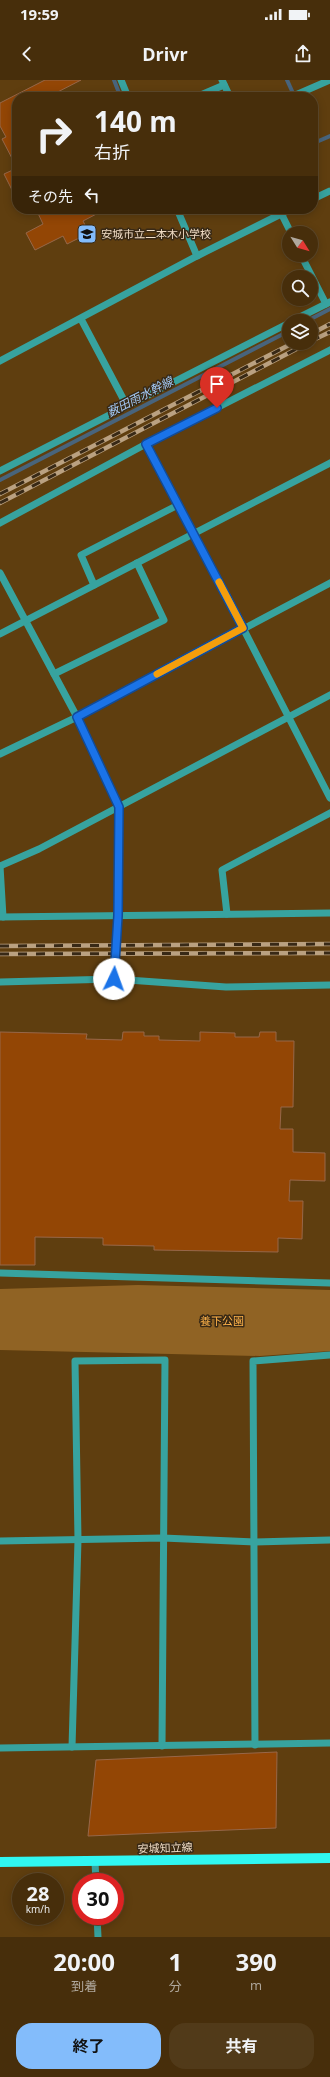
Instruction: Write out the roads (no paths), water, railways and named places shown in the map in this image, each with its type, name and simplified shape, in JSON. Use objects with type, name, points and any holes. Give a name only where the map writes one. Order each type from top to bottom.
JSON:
[{"type":"main road","name":"安城知立線","points":[[0,1862],[330,1858]]},
{"type":"street","points":[[121,80],[126,92]]},
{"type":"street","points":[[302,92],[330,80]]},
{"type":"street","points":[[205,92],[223,82],[228,92]]},
{"type":"street","points":[[318,197],[330,191]]},
{"type":"street","points":[[178,214],[197,256]]},
{"type":"street","points":[[0,361],[81,319],[274,214]]},
{"type":"street","points":[[281,214],[287,226]]},
{"type":"street","points":[[305,262],[328,303],[306,314]]},
{"type":"street","points":[[81,319],[127,406]]},
{"type":"street","points":[[0,471],[282,327]]},
{"type":"street","points":[[0,523],[146,444],[330,350]]},
{"type":"street","points":[[146,444],[243,628],[330,798]]},
{"type":"street","points":[[0,634],[330,463]]},
{"type":"street","points":[[94,585],[81,555],[178,506]]},
{"type":"street","points":[[54,674],[164,620],[137,563]]},
{"type":"street","points":[[0,573],[77,717],[119,807],[118,916],[114,979]]},
{"type":"street","points":[[0,754],[77,717],[330,583]]},
{"type":"street","points":[[330,695],[39,849],[0,866],[1,917],[330,913]]},
{"type":"street","points":[[227,914],[222,870],[330,813]]},
{"type":"street","points":[[0,982],[114,979],[226,987],[330,985]]},
{"type":"street","points":[[0,1273],[330,1283]]},
{"type":"street","points":[[254,1745],[255,1542],[253,1361],[330,1355]]},
{"type":"street","points":[[72,1747],[78,1540],[75,1361],[165,1360],[162,1746]]},
{"type":"street","points":[[0,1541],[163,1538],[255,1542],[330,1540]]},
{"type":"street","points":[[0,1748],[330,1743]]},
{"type":"street","points":[[95,1862],[96,1873]]},
{"type":"street","points":[[97,1925],[98,1937]]},
{"type":"waterway","points":[[114,80],[119,92]]},
{"type":"waterway","points":[[287,80],[292,91]]},
{"type":"waterway","points":[[318,141],[330,136]]},
{"type":"waterway","name":"薮田雨水幹線","points":[[318,315],[330,309]]},
{"type":"waterway","name":"薮田雨水幹線","points":[[0,480],[282,335]]},
{"type":"railway","points":[[318,330],[330,324]]},
{"type":"railway","points":[[318,338],[330,332]]},
{"type":"railway","points":[[0,494],[282,349]]},
{"type":"railway","points":[[0,503],[295,350]]},
{"type":"railway","points":[[0,946],[330,944]]},
{"type":"railway","points":[[0,954],[330,953]]},
{"type":"place","name":"安城市立二本木小学校","points":[[87,234]]},
{"type":"park label","name":"養下公園","points":[[222,1321]]}]
